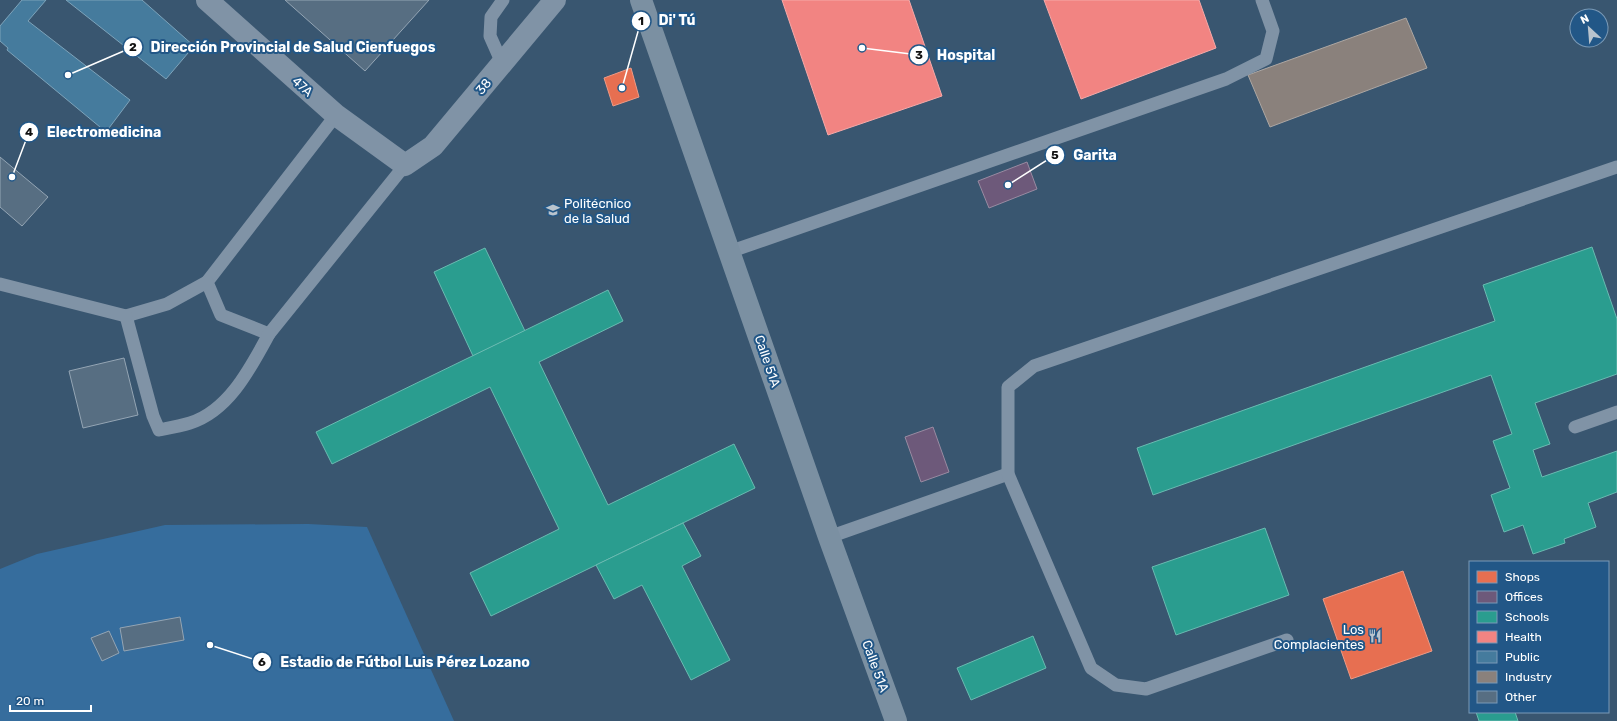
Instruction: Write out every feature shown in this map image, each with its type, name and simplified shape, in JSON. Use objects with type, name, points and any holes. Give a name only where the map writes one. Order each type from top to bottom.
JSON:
[{"type":"main road","name":"Calle 51A","points":[[641,0],[829,537],[896,721]]},
{"type":"street","name":"47A","points":[[207,0],[336,115],[405,165]]},
{"type":"street","name":"38","points":[[405,165],[433,146],[554,0]]},
{"type":"lane","points":[[502,63],[490,36],[491,17],[503,0]]},
{"type":"lane","points":[[729,252],[1226,79],[1266,59],[1273,31],[1262,0]]},
{"type":"lane","points":[[0,284],[126,316],[167,304],[207,282],[336,115]]},
{"type":"lane","points":[[126,316],[153,416],[159,430],[191,423],[218,408],[246,375],[269,334],[405,165]]},
{"type":"lane","points":[[1287,640],[1146,689],[1116,685],[1091,668],[1008,474],[1008,387],[1034,366],[1617,167]]},
{"type":"lane","points":[[207,282],[221,315],[269,334]]},
{"type":"lane","points":[[1575,427],[1617,412]]},
{"type":"lane","points":[[829,537],[1008,474]]},
{"type":"shaded area","points":[[308,524],[367,527],[454,721],[0,721],[0,569],[37,554],[165,525]]},
{"type":"building: Shops","points":[[631,68],[639,97],[613,106],[604,78]]},
{"type":"building: Shops","points":[[1403,571],[1432,651],[1351,679],[1323,599]]},
{"type":"building: Offices","points":[[1027,162],[1037,189],[989,208],[978,181]]},
{"type":"building: Offices","points":[[933,427],[949,472],[921,482],[905,437]]},
{"type":"building: Schools","points":[[1592,247],[1617,319],[1617,374],[1535,403],[1550,444],[1533,450],[1542,477],[1617,451],[1617,492],[1588,503],[1596,527],[1564,539],[1565,543],[1533,554],[1523,525],[1504,532],[1491,495],[1510,488],[1493,441],[1512,434],[1491,375],[1153,495],[1137,448],[1495,321],[1483,285]]},
{"type":"building: Schools","points":[[485,248],[525,331],[473,356],[434,272]]},
{"type":"building: Schools","points":[[608,290],[623,321],[539,362],[608,505],[734,444],[755,488],[491,616],[470,573],[559,529],[490,387],[332,464],[316,432]]},
{"type":"building: Schools","points":[[683,523],[701,556],[682,566],[730,660],[691,680],[642,585],[614,599],[596,565]]},
{"type":"building: Schools","points":[[1265,528],[1289,595],[1176,635],[1152,567]]},
{"type":"building: Schools","points":[[1033,636],[1046,668],[971,700],[957,668]]},
{"type":"building: Schools","points":[[1476,713],[1515,713],[1518,721],[1479,721]]},
{"type":"building: Health","points":[[782,0],[909,0],[942,96],[828,135]]},
{"type":"building: Health","points":[[1044,0],[1199,0],[1216,48],[1081,99]]},
{"type":"building: Public","points":[[22,0],[46,0],[28,21],[130,100],[106,132],[7,50],[8,48],[0,41],[0,26]]},
{"type":"building: Public","points":[[66,0],[142,0],[194,46],[166,79]]},
{"type":"building: Industry","points":[[1406,18],[1427,68],[1270,127],[1248,75]]},
{"type":"building: Other","points":[[285,0],[429,0],[365,71]]},
{"type":"building: Other","points":[[0,157],[48,197],[22,226],[0,207]]},
{"type":"building: Other","points":[[124,358],[138,415],[83,428],[69,371]]},
{"type":"building: Other","points":[[180,617],[184,640],[124,651],[120,628]]},
{"type":"building: Other","points":[[109,631],[119,653],[102,661],[91,638]]},
{"type":"place","name":"Hospital","points":[[862,48]]},
{"type":"place","name":"Dirección Provincial de Salud Cienfuegos","points":[[68,75]]},
{"type":"place","name":"Di' Tú","points":[[622,88]]},
{"type":"place","name":"Electromedicina","points":[[12,177]]},
{"type":"place","name":"Garita","points":[[1008,185]]},
{"type":"place","name":"Politécnico de la Salud","points":[[553,210]]},
{"type":"place","name":"Los Complacientes","points":[[1375,636]]},
{"type":"place","name":"Estadio de Fútbol Luis Pérez Lozano","points":[[210,645]]}]
